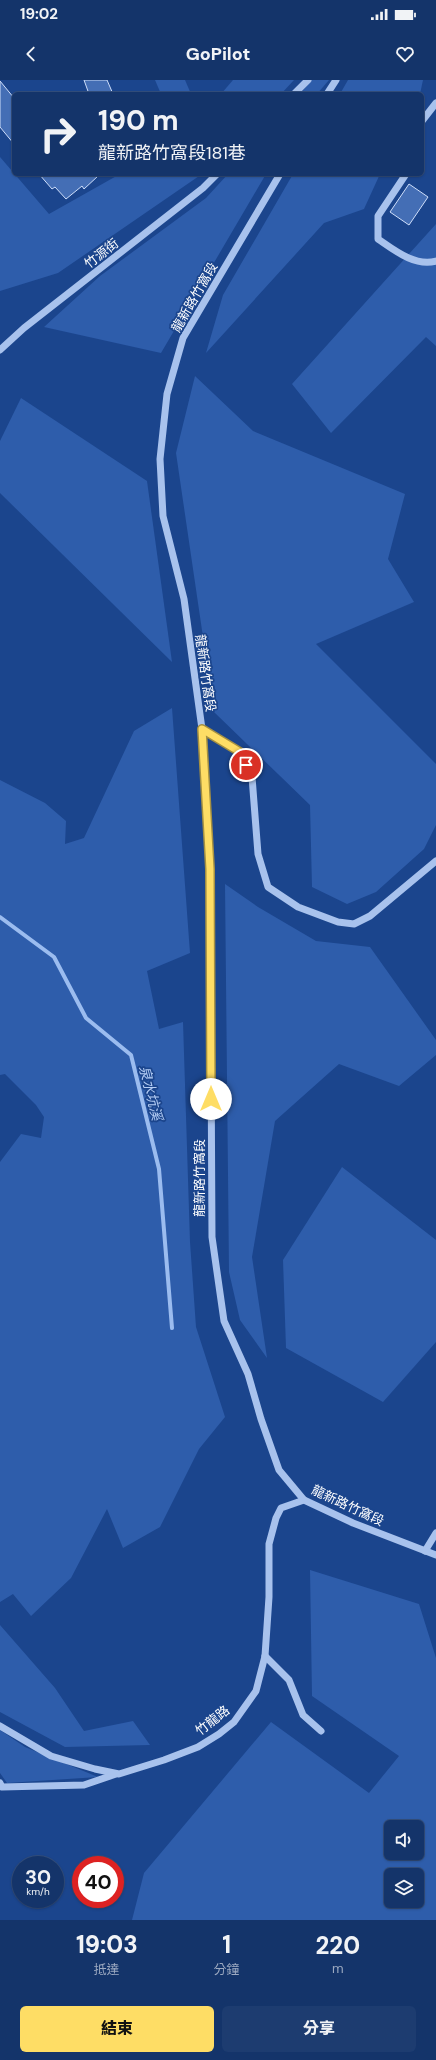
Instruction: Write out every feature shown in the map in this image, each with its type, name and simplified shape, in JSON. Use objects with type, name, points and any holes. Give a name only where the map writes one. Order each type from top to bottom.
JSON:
[{"type":"street","points":[[296,92],[308,80]]},
{"type":"street","points":[[328,92],[336,80]]},
{"type":"street","points":[[424,118],[436,103]]},
{"type":"street","name":"竹源街","points":[[0,350],[24,328],[203,188],[215,176]]},
{"type":"street","name":"龍新路竹窩段","points":[[279,176],[183,338],[167,394],[160,459],[163,516],[184,599],[202,729],[210,869],[212,1237],[224,1321],[248,1374],[261,1419],[279,1470],[304,1500],[353,1523],[436,1554]]},
{"type":"street","points":[[405,176],[378,216],[378,239],[407,258],[430,263],[436,261]]},
{"type":"street","points":[[202,729],[240,752],[252,777],[258,854],[268,887],[298,907],[338,922],[354,924],[370,916],[436,861]]},
{"type":"street","name":"竹龍路","points":[[0,1726],[51,1756],[95,1769],[119,1774],[164,1760],[198,1747],[234,1722],[256,1691],[265,1656],[269,1597],[270,1544],[276,1518],[281,1508],[304,1500]]},
{"type":"street","points":[[425,1551],[436,1533]]},
{"type":"street","points":[[265,1656],[289,1680],[303,1715],[321,1731]]},
{"type":"street","points":[[0,1783],[2,1787],[84,1785],[119,1774]]},
{"type":"shaded area","points":[[155,80],[185,80],[190,92],[160,92]]},
{"type":"shaded area","points":[[233,80],[294,80],[283,92],[223,92]]},
{"type":"shaded area","points":[[312,80],[329,80],[319,92],[302,92]]},
{"type":"shaded area","points":[[348,80],[423,80],[420,92],[341,92]]},
{"type":"shaded area","points":[[0,157],[12,171],[12,176],[16,176],[49,214],[116,176],[199,176],[58,273],[0,291]]},
{"type":"shaded area","points":[[226,176],[265,176],[161,353],[44,327],[100,276],[206,198]]},
{"type":"shaded area","points":[[292,176],[379,176],[364,209],[324,223],[206,353],[223,295]]},
{"type":"shaded area","points":[[436,224],[436,346],[426,337],[331,433],[292,384]]},
{"type":"shaded area","points":[[195,376],[253,431],[405,494],[388,559],[414,602],[316,644],[436,764],[436,825],[424,849],[376,892],[347,904],[312,887],[310,805],[214,712],[176,453]]},
{"type":"shaded area","points":[[21,398],[147,481],[172,662],[0,493],[0,441]]},
{"type":"shaded area","points":[[172,708],[190,953],[147,971],[159,1029],[183,1022],[190,1242],[196,1327],[225,1417],[199,1449],[160,1527],[123,1548],[107,1509],[71,1578],[31,1616],[13,1594],[0,1602],[0,1162],[21,1134],[41,1138],[44,1117],[36,1105],[5,1074],[0,1075],[0,780],[45,803],[66,821],[65,844],[84,838],[134,731]]},
{"type":"shaded area","points":[[225,884],[258,907],[316,941],[370,947],[436,1040],[436,1055],[399,1086],[339,1064],[275,1121],[252,1257],[267,1358],[240,1320],[229,1272]]},
{"type":"shaded area","points":[[342,1167],[436,1240],[436,1342],[383,1402],[286,1348],[283,1260]]},
{"type":"shaded area","points":[[310,1570],[419,1604],[436,1658],[436,1920],[132,1920],[144,1873],[271,1722],[369,1793],[399,1756],[312,1696]]},
{"type":"shaded area","points":[[0,1625],[55,1688],[84,1731],[133,1721],[150,1745],[65,1747],[0,1712]]},
{"type":"shaded area","points":[[0,1730],[25,1747],[98,1777],[7,1783],[0,1773]]},
{"type":"building","points":[[84,80],[107,80],[112,92],[88,92]]},
{"type":"building","points":[[0,81],[12,96],[12,142],[0,127]]},
{"type":"building","points":[[41,176],[98,176],[84,189],[82,186],[66,199],[55,187],[52,189]]},
{"type":"building","points":[[409,184],[428,197],[409,225],[390,212]]},
{"type":"waterway","name":"泉水坑溪","points":[[0,917],[54,957],[86,1018],[131,1055],[159,1169],[172,1328]]},
{"type":"route","points":[[211,1099],[210,869],[202,729],[240,752],[246,765]]}]
